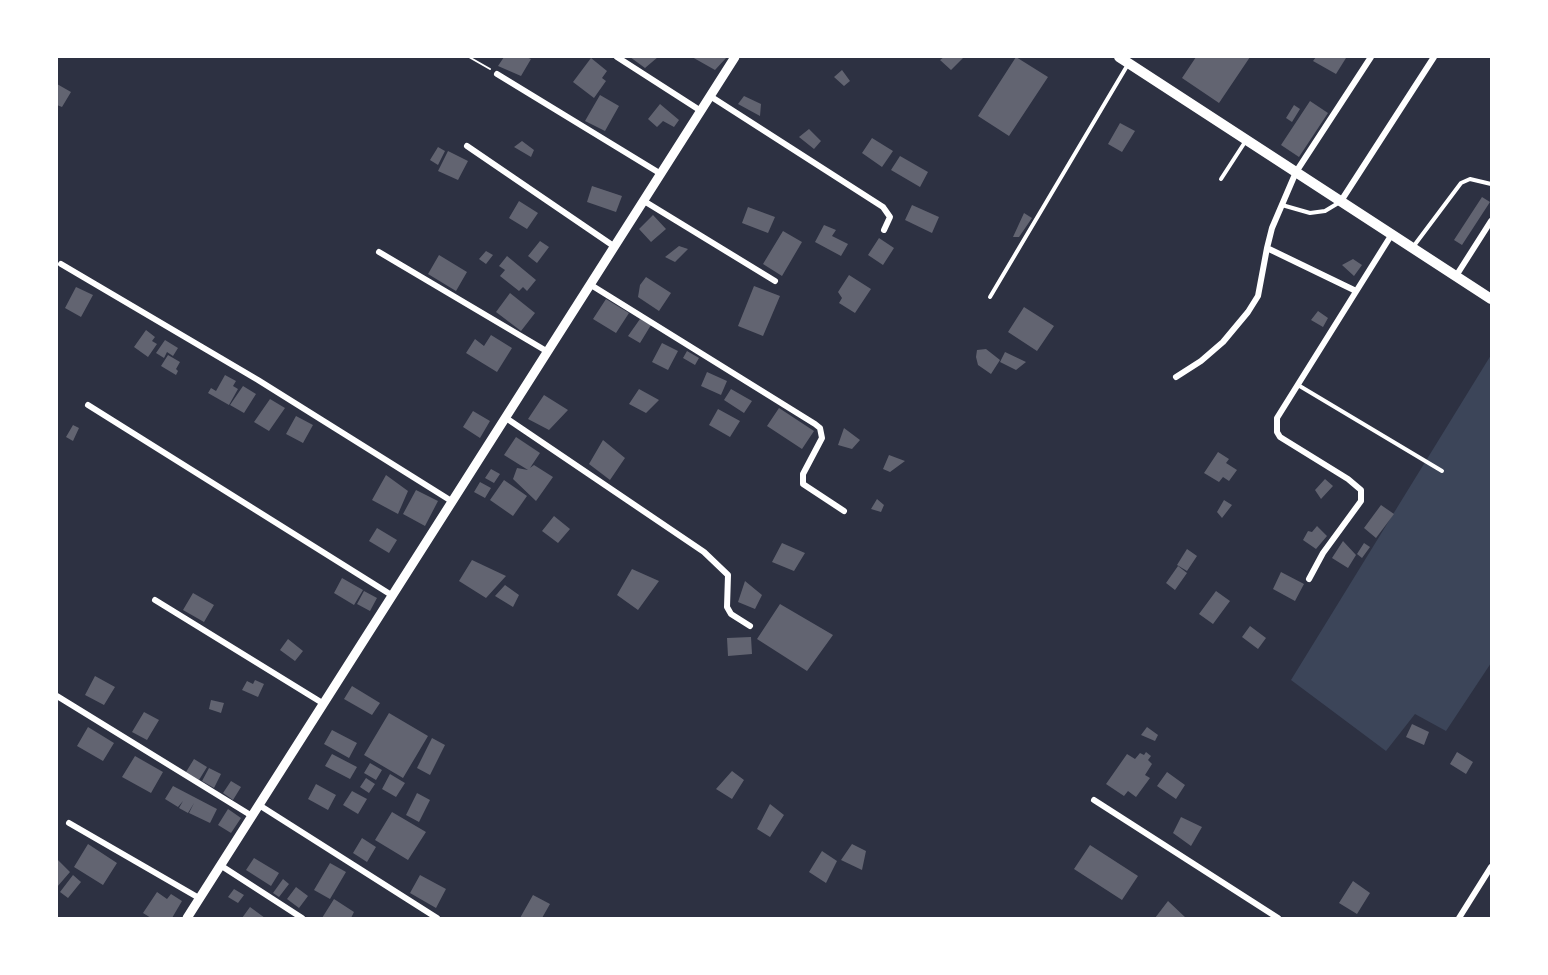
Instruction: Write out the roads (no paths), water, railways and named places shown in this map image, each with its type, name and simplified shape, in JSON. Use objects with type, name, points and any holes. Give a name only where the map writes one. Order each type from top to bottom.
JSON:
[{"type":"main road","points":[[1119,57],[1131,60],[1246,140],[1491,299]]},
{"type":"street","points":[[617,57],[701,111]]},
{"type":"street","points":[[187,918],[735,57]]},
{"type":"street","points":[[1176,377],[1202,361],[1223,342],[1258,296],[1267,248],[1281,205],[1296,172],[1371,57]]},
{"type":"street","points":[[1341,201],[1434,57]]},
{"type":"street","points":[[497,74],[661,174]]},
{"type":"street","points":[[711,96],[883,207],[890,217],[884,230]]},
{"type":"street","points":[[467,146],[615,247]]},
{"type":"street","points":[[644,201],[775,280]]},
{"type":"street","points":[[1456,276],[1491,221]]},
{"type":"street","points":[[1309,579],[1323,553],[1358,506],[1362,496],[1361,490],[1348,479],[1280,437],[1277,432],[1277,418],[1392,234]]},
{"type":"street","points":[[1267,248],[1356,291]]},
{"type":"street","points":[[380,252],[548,352]]},
{"type":"street","points":[[61,264],[258,380],[453,502]]},
{"type":"street","points":[[591,285],[820,428],[822,438],[802,474],[803,484],[844,511]]},
{"type":"street","points":[[88,405],[393,596]]},
{"type":"street","points":[[506,418],[704,552],[728,575],[727,607],[731,614],[750,626]]},
{"type":"street","points":[[155,600],[324,704]]},
{"type":"street","points":[[57,696],[252,816]]},
{"type":"street","points":[[1094,800],[1278,918]]},
{"type":"street","points":[[259,805],[437,918]]},
{"type":"street","points":[[69,823],[200,898]]},
{"type":"street","points":[[220,865],[302,918]]},
{"type":"street","points":[[1460,918],[1491,867]]},
{"type":"lane","points":[[990,297],[1131,60]]},
{"type":"lane","points":[[1221,179],[1246,140]]},
{"type":"lane","points":[[1413,248],[1461,183],[1470,179],[1491,184]]},
{"type":"lane","points":[[1281,205],[1310,213],[1325,211],[1341,201]]},
{"type":"lane","points":[[1297,385],[1442,471]]}]
